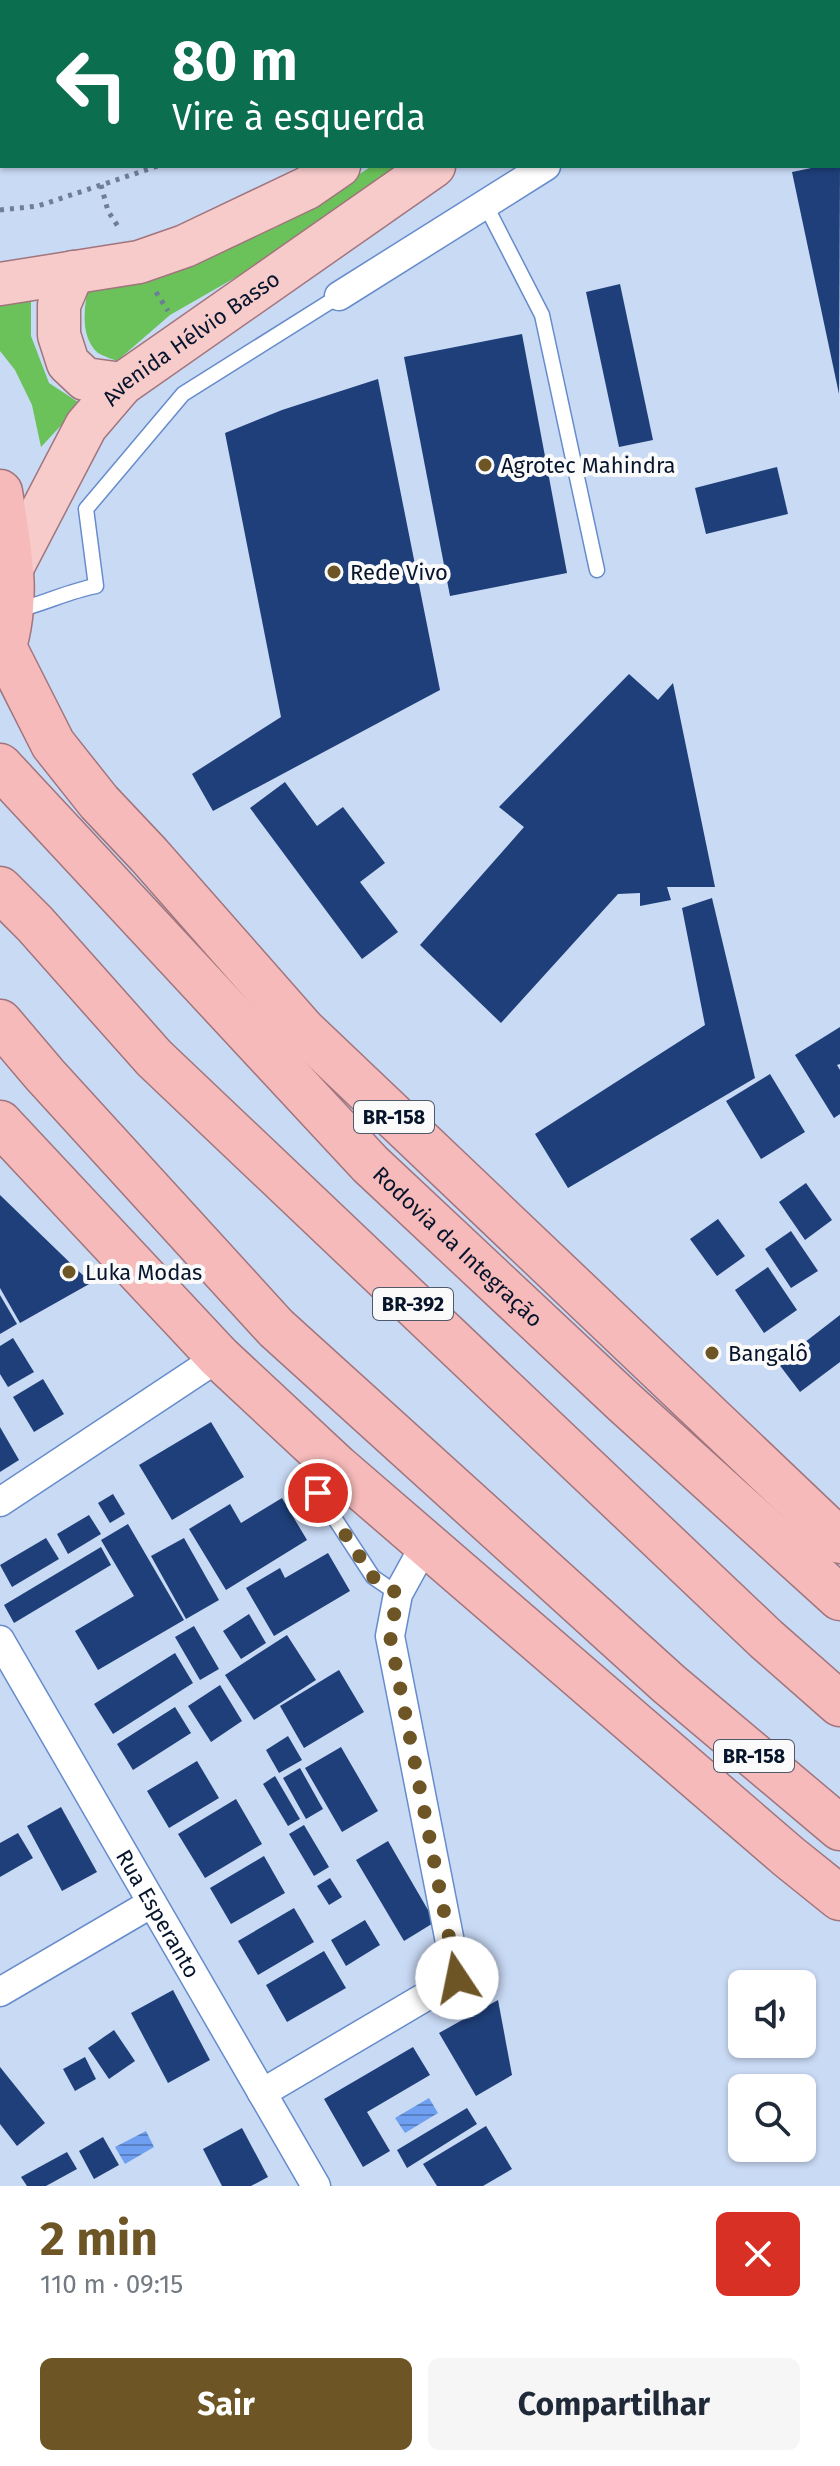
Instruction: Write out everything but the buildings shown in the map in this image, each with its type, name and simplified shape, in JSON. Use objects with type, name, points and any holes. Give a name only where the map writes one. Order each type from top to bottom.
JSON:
[{"type":"highway","name":"BR-158","points":[[0,492],[12,568],[5,639],[53,744],[99,802],[303,1030],[840,1541]]},
{"type":"highway","name":"Rodovia da Integração","points":[[0,766],[370,1164],[625,1403],[840,1598]]},
{"type":"highway","name":"BR-392","points":[[0,889],[154,1058],[766,1639],[840,1704]]},
{"type":"highway","name":"BR-158","points":[[0,1022],[276,1328],[669,1684],[840,1828]]},
{"type":"highway","name":"BR-158","points":[[0,1123],[219,1357],[337,1467],[840,1898]]},
{"type":"main road","name":"Avenida Hélvio Basso","points":[[12,568],[86,426],[122,384],[431,168]]},
{"type":"main road","points":[[0,284],[139,262],[185,246],[316,177]]},
{"type":"main road","points":[[73,272],[59,305],[59,335],[68,363],[85,379],[122,384]]},
{"type":"street","points":[[339,296],[543,168]]},
{"type":"street","points":[[0,1502],[219,1357]]},
{"type":"street","points":[[262,2093],[457,1978],[390,1636],[398,1594],[426,1543]]},
{"type":"street","name":"Rua Esperanto","points":[[0,1640],[316,2186]]},
{"type":"street","points":[[0,1992],[152,1903]]},
{"type":"lane","points":[[485,204],[542,315],[597,570]]},
{"type":"lane","points":[[5,639],[48,603],[73,590],[96,586],[86,509],[183,394],[339,296]]},
{"type":"lane","points":[[337,1467],[318,1493],[373,1577],[398,1594]]},
{"type":"path","points":[[0,210],[38,206],[152,168]]},
{"type":"path","points":[[101,185],[108,211],[120,230]]},
{"type":"green space","points":[[369,168],[393,168],[259,264],[170,315],[117,361],[98,353],[92,346],[85,322],[88,288],[178,264],[275,228]]},
{"type":"green space","points":[[31,301],[31,336],[49,383],[81,404],[41,447],[32,405],[15,370],[0,351],[0,306]]},
{"type":"water","points":[[429,2098],[438,2113],[405,2133],[395,2118]]},
{"type":"water","points":[[146,2131],[154,2147],[125,2164],[115,2147]]},
{"type":"place","name":"Agrotec Mahindra","points":[[485,465]]},
{"type":"place","name":"Rede Vivo","points":[[334,572]]},
{"type":"place","name":"Luka Modas","points":[[69,1272]]},
{"type":"place","name":"Bangalô","points":[[712,1353]]},
{"type":"route","points":[[318,1493],[373,1577],[398,1594],[390,1636],[457,1978]]}]
